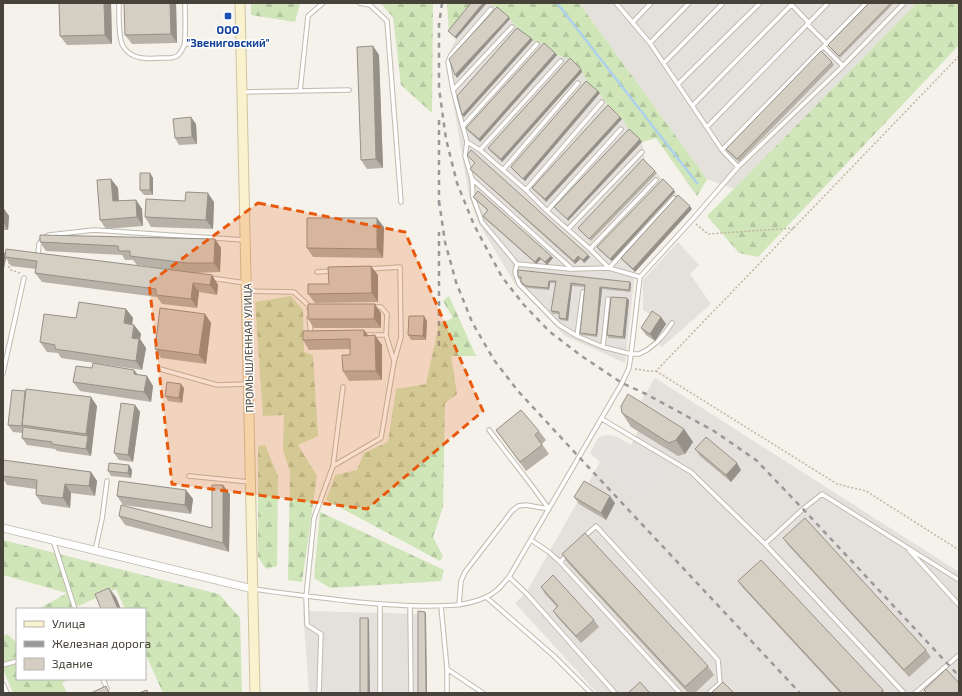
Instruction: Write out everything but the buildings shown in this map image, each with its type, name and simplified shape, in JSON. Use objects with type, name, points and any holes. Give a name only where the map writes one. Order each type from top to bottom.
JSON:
[{"type":"street","name":"ПРОМЫШЛЕННАЯ УЛИЦА","points":[[240,3],[256,693]]},
{"type":"street","points":[[3,528],[253,589]]},
{"type":"lane","points":[[119,3],[120,39],[123,46],[128,53],[145,59],[171,58],[177,56],[181,51],[185,44],[185,3]]},
{"type":"lane","points":[[300,91],[308,16],[323,3]]},
{"type":"lane","points":[[359,3],[370,5],[387,21],[400,202]]},
{"type":"lane","points":[[616,3],[650,43],[722,150],[738,167]]},
{"type":"lane","points":[[633,22],[651,3]]},
{"type":"lane","points":[[650,43],[689,3]]},
{"type":"lane","points":[[664,63],[723,3]]},
{"type":"lane","points":[[678,84],[760,3]]},
{"type":"lane","points":[[707,127],[828,3]]},
{"type":"lane","points":[[722,150],[866,3]]},
{"type":"lane","points":[[253,589],[306,597],[410,606],[459,605],[486,597],[495,592],[509,577],[602,419],[629,368],[640,277],[738,167],[843,66],[904,3]]},
{"type":"lane","points":[[693,105],[792,4],[843,66]]},
{"type":"lane","points":[[491,9],[451,55],[448,62],[453,90],[467,142],[465,156],[472,179],[473,197],[482,222],[517,264],[572,269],[609,268],[640,277]]},
{"type":"lane","points":[[453,90],[512,27]]},
{"type":"lane","points":[[185,44],[241,43]]},
{"type":"lane","points":[[463,126],[536,44]]},
{"type":"lane","points":[[480,150],[561,61]]},
{"type":"lane","points":[[503,170],[578,83]]},
{"type":"lane","points":[[242,92],[349,90]]},
{"type":"lane","points":[[526,190],[602,102]]},
{"type":"lane","points":[[547,211],[621,129]]},
{"type":"lane","points":[[467,142],[480,150],[526,190],[609,268]]},
{"type":"lane","points":[[568,229],[642,152]]},
{"type":"lane","points":[[472,179],[572,269]]},
{"type":"lane","points":[[590,249],[656,180]]},
{"type":"lane","points":[[609,268],[674,198]]},
{"type":"lane","points":[[38,255],[39,244],[42,239],[49,235],[94,230],[246,240]]},
{"type":"lane","points":[[31,255],[45,256]]},
{"type":"lane","points":[[517,264],[515,272],[519,284],[559,325],[577,336],[603,347],[631,354],[639,354],[647,350],[656,342],[672,323]]},
{"type":"lane","points":[[333,466],[381,438],[394,362],[401,337],[400,267],[362,269]]},
{"type":"lane","points":[[317,272],[339,271]]},
{"type":"lane","points":[[3,373],[24,278]]},
{"type":"lane","points":[[208,278],[247,287],[294,292],[309,306],[317,306]]},
{"type":"lane","points":[[577,336],[583,292]]},
{"type":"lane","points":[[603,347],[608,299]]},
{"type":"lane","points":[[309,306],[310,334],[318,334]]},
{"type":"lane","points":[[365,307],[381,307],[387,314],[386,335],[394,362]]},
{"type":"lane","points":[[356,334],[386,335]]},
{"type":"lane","points":[[160,369],[217,385],[249,384]]},
{"type":"lane","points":[[319,693],[321,634],[307,625],[306,597],[314,518],[333,466],[343,386]]},
{"type":"lane","points":[[602,419],[691,472],[765,544],[904,693]]},
{"type":"lane","points":[[489,430],[549,509]]},
{"type":"lane","points":[[189,476],[251,482]]},
{"type":"lane","points":[[95,551],[108,481]]},
{"type":"lane","points":[[765,544],[803,509],[822,494],[959,580]]},
{"type":"lane","points":[[459,605],[461,581],[465,572],[512,511],[518,506],[526,505],[549,509]]},
{"type":"lane","points":[[580,541],[596,526],[718,660],[720,683],[709,693]]},
{"type":"lane","points":[[53,540],[75,608]]},
{"type":"lane","points":[[530,540],[549,552],[560,562],[680,693]]},
{"type":"lane","points":[[906,546],[959,605]]},
{"type":"lane","points":[[560,562],[570,552]]},
{"type":"lane","points":[[509,577],[526,593],[614,693]]},
{"type":"lane","points":[[486,597],[554,656],[591,693]]},
{"type":"lane","points":[[380,604],[380,693]]},
{"type":"lane","points":[[410,606],[411,693]]},
{"type":"lane","points":[[441,606],[447,669],[447,693]]},
{"type":"lane","points":[[915,693],[959,656]]},
{"type":"lane","points":[[3,665],[16,661]]},
{"type":"lane","points":[[447,669],[483,693]]},
{"type":"lane","points":[[98,693],[107,689],[103,680]]},
{"type":"lane","points":[[3,684],[7,693]]},
{"type":"path","points":[[656,371],[959,56]]},
{"type":"path","points":[[692,220],[708,234],[794,228]]},
{"type":"path","points":[[10,260],[9,267],[12,270],[22,274],[24,278]]},
{"type":"path","points":[[629,368],[656,371],[837,484],[866,491],[959,550]]},
{"type":"highlighted area","points":[[258,203],[405,232],[483,411],[367,509],[172,484],[149,283]]},
{"type":"shaded area","points":[[475,3],[489,3],[499,9],[519,30],[545,45],[557,55],[572,60],[582,72],[588,83],[600,93],[609,108],[622,119],[630,131],[642,142],[645,161],[679,198],[692,209],[635,272],[625,363],[565,336],[515,284],[478,222],[469,196],[446,60],[456,39],[449,33]]},
{"type":"shaded area","points":[[579,3],[917,3],[734,189],[707,179]]},
{"type":"shaded area","points":[[678,242],[699,265],[690,274],[711,304],[662,347],[646,335],[657,318],[643,310],[643,280]]},
{"type":"shaded area","points":[[655,378],[959,572],[959,693],[597,693],[515,603],[526,593],[600,462],[590,453],[599,437],[608,435],[617,437],[631,445],[638,431],[631,427],[630,419]]},
{"type":"shaded area","points":[[608,435],[617,437],[667,469],[642,500],[609,465],[600,462],[590,453],[599,437]]},
{"type":"shaded area","points":[[303,611],[426,614],[427,693],[309,693]]},
{"type":"green space","points":[[251,3],[300,3],[295,22],[251,15]]},
{"type":"green space","points":[[380,3],[433,3],[432,113],[401,85],[393,17]]},
{"type":"green space","points":[[447,3],[475,3],[449,33]]},
{"type":"green space","points":[[489,3],[579,3],[707,179],[697,196],[656,138],[642,142],[630,131],[622,119],[609,108],[600,93],[588,83],[582,72],[572,60],[557,55],[545,45],[533,40],[519,30],[499,9]]},
{"type":"green space","points":[[917,3],[959,3],[959,45],[758,257],[739,253],[707,216]]},
{"type":"green space","points":[[291,296],[303,310],[304,352],[313,355],[318,436],[298,445],[317,476],[302,582],[288,580],[290,471],[283,450],[284,415],[263,416],[255,302]]},
{"type":"green space","points":[[449,296],[476,356],[451,356],[457,394],[445,403],[443,507],[433,537],[443,556],[440,561],[326,500],[335,475],[357,470],[364,453],[388,442],[396,389],[426,384],[439,324],[453,318],[443,301]]},
{"type":"green space","points":[[265,445],[278,476],[277,566],[266,569],[258,557],[258,446]]},
{"type":"green space","points":[[320,512],[444,570],[441,581],[330,588],[314,578]]},
{"type":"green space","points":[[3,540],[219,594],[240,618],[242,693],[163,693],[146,655],[146,608],[125,608],[116,589],[76,608],[41,608],[67,593],[3,575]]},
{"type":"green space","points":[[7,634],[16,642],[16,680],[66,680],[62,683],[67,693],[13,693],[3,669],[3,636]]},
{"type":"waterway","points":[[557,3],[697,183]]},
{"type":"railway","points":[[442,3],[439,25],[439,88],[446,139],[457,183],[474,225],[502,277],[524,305],[550,332],[583,357],[622,383],[646,394],[714,431],[756,460],[959,676]]},
{"type":"railway","points":[[439,120],[439,206]]},
{"type":"railway","points":[[439,201],[445,242],[456,282],[472,322],[494,360],[518,391],[800,693]]},
{"type":"railway","points":[[439,232],[439,346]]},
{"type":"place","name":"ООО \"Звениговский\"","points":[[228,16]]}]
